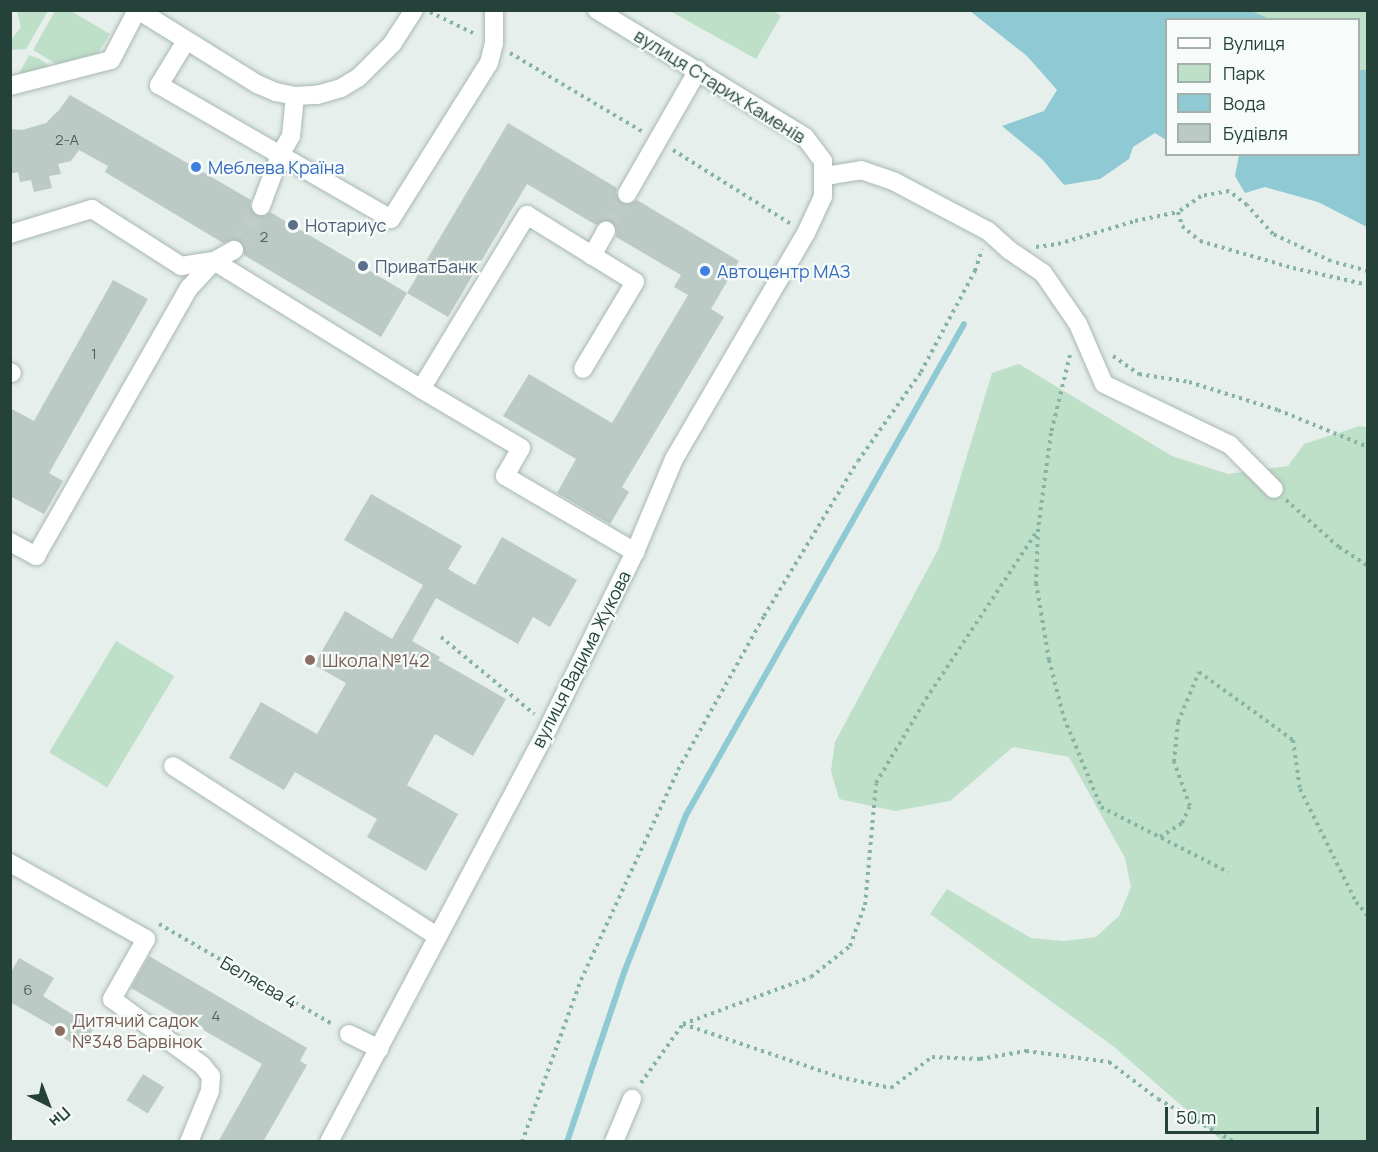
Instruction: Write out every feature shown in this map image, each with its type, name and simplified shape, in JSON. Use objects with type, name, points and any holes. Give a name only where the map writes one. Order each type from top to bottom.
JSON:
[{"type":"street","points":[[10,86],[111,60],[138,10],[257,84],[295,96],[317,95],[341,88],[359,77],[392,44],[414,10]]},
{"type":"street","points":[[186,41],[159,85],[391,219],[489,63],[494,43],[494,10]]},
{"type":"street","name":"вулиця Старих Каменів","points":[[597,10],[805,137],[823,161],[825,176]]},
{"type":"street","points":[[627,194],[698,70]]},
{"type":"street","points":[[261,206],[280,155],[291,136],[295,96]]},
{"type":"street","points":[[825,176],[861,170],[895,182],[988,231],[1009,250],[1043,273],[1078,324],[1104,384],[1230,445],[1274,489]]},
{"type":"street","name":"вулиця Вадима Жукова","points":[[329,1142],[549,726],[634,552],[674,459],[806,233],[823,197],[825,176]]},
{"type":"street","points":[[10,234],[92,209],[181,266],[214,261],[521,448],[505,476],[634,552]]},
{"type":"street","points":[[421,389],[527,215],[635,282],[583,369]]},
{"type":"street","points":[[592,256],[606,231]]},
{"type":"street","points":[[10,542],[36,556],[189,288],[214,261],[234,250]]},
{"type":"street","points":[[173,766],[437,936]]},
{"type":"street","points":[[10,863],[146,939],[112,999],[202,1065],[211,1076],[210,1090],[189,1142]]},
{"type":"street","points":[[349,1034],[380,1049]]},
{"type":"street","points":[[614,1142],[632,1099]]},
{"type":"path","points":[[427,10],[494,43],[806,233]]},
{"type":"path","points":[[1009,250],[1058,244],[1135,221],[1178,212],[1201,196],[1229,191],[1247,205],[1273,234],[1331,261],[1368,271]]},
{"type":"path","points":[[1178,212],[1182,226],[1200,240],[1293,268],[1368,285]]},
{"type":"path","points":[[522,1142],[581,980],[678,770],[764,616],[840,490],[921,372],[975,270],[988,231]]},
{"type":"path","points":[[1078,324],[1051,433],[1038,529],[1036,583],[1049,660],[1064,718],[1101,807],[1228,873]]},
{"type":"path","points":[[1108,352],[1139,374],[1189,382],[1278,410],[1368,447]]},
{"type":"path","points":[[1274,489],[1339,547],[1368,566]]},
{"type":"path","points":[[632,1099],[654,1063],[683,1024],[811,976],[850,946],[865,905],[876,783],[926,699],[1038,529]]},
{"type":"path","points":[[441,637],[549,726]]},
{"type":"path","points":[[1159,837],[1182,823],[1190,806],[1174,762],[1178,722],[1199,672],[1293,740],[1300,789],[1356,902],[1368,916]]},
{"type":"path","name":"Беляєва 4","points":[[146,939],[157,923],[349,1034]]},
{"type":"path","points":[[683,1024],[839,1077],[891,1088],[932,1057],[980,1059],[1026,1051],[1109,1062],[1158,1099],[1234,1142]]},
{"type":"green space","points":[[772,10],[781,16],[756,59],[670,11]]},
{"type":"green space","points":[[17,11],[48,11],[26,49],[12,50],[11,40],[21,27]]},
{"type":"green space","points":[[55,11],[71,11],[110,34],[98,53],[56,64],[33,50]]},
{"type":"green space","points":[[1249,11],[1367,11],[1367,70],[1360,70],[1360,18],[1267,18]]},
{"type":"green space","points":[[29,55],[40,59],[49,66],[19,74]]},
{"type":"green space","points":[[1019,364],[1172,456],[1228,474],[1288,466],[1304,444],[1360,426],[1367,427],[1367,1141],[1222,1141],[1113,1046],[930,914],[947,889],[1031,938],[1064,941],[1096,937],[1119,916],[1131,887],[1125,858],[1069,757],[1013,747],[950,801],[895,811],[839,799],[831,771],[835,742],[939,548],[992,373]]},
{"type":"green space","points":[[116,641],[174,676],[107,787],[49,752]]},
{"type":"water","points":[[1249,10],[1268,18],[1165,18],[1165,139],[1155,133],[1133,147],[1129,159],[1100,179],[1064,185],[1042,159],[1002,126],[1044,111],[1057,90],[1027,56],[970,11]]},
{"type":"water","points":[[1360,70],[1367,70],[1367,227],[1318,202],[1265,187],[1245,193],[1235,176],[1239,156],[1360,156]]},
{"type":"building","points":[[70,95],[251,200],[250,208],[257,216],[263,217],[270,212],[407,293],[381,337],[244,255],[244,245],[239,240],[234,239],[223,243],[105,172],[108,166],[79,150],[71,161],[58,164],[61,174],[49,176],[52,188],[34,192],[31,180],[20,182],[18,172],[10,174],[10,129],[22,130],[46,123]]},
{"type":"building","points":[[508,123],[617,188],[616,195],[621,203],[628,205],[637,200],[739,261],[711,309],[724,317],[622,487],[629,492],[610,524],[557,493],[576,459],[503,416],[529,374],[612,423],[688,295],[674,287],[681,275],[616,237],[617,230],[612,222],[605,220],[596,225],[527,184],[448,317],[407,293]]},
{"type":"building","points":[[113,280],[148,299],[49,473],[63,481],[44,514],[10,496],[10,408],[34,421]]},
{"type":"building","points":[[371,494],[462,546],[448,569],[475,585],[502,537],[577,580],[550,627],[533,617],[518,644],[436,598],[412,641],[440,657],[438,660],[506,699],[473,756],[435,734],[407,785],[458,814],[426,871],[367,837],[377,819],[295,772],[284,790],[229,758],[261,702],[317,734],[346,683],[314,665],[345,611],[392,639],[423,585],[344,540]]},
{"type":"building","points":[[149,956],[307,1048],[300,1061],[307,1065],[263,1142],[218,1142],[262,1064],[131,988]]},
{"type":"building","points":[[19,958],[54,978],[43,996],[94,1028],[81,1049],[54,1032],[56,1028],[10,1002],[10,974]]},
{"type":"building","points":[[143,1074],[164,1087],[148,1114],[127,1100]]},
{"type":"waterway","points":[[567,1142],[625,970],[686,815],[964,324]]},
{"type":"tunnel","points":[[606,231],[627,194]]},
{"type":"tunnel","points":[[234,250],[261,206]]},
{"type":"place","name":"Меблева Країна","points":[[196,167]]},
{"type":"place","name":"Нотариус","points":[[293,225]]},
{"type":"place","name":"ПриватБанк","points":[[363,266]]},
{"type":"place","name":"Автоцентр МАЗ","points":[[705,271]]},
{"type":"place","name":"Школа №142","points":[[310,660]]},
{"type":"place","name":"Дитячий садок №348 Барвінок","points":[[60,1031]]}]
